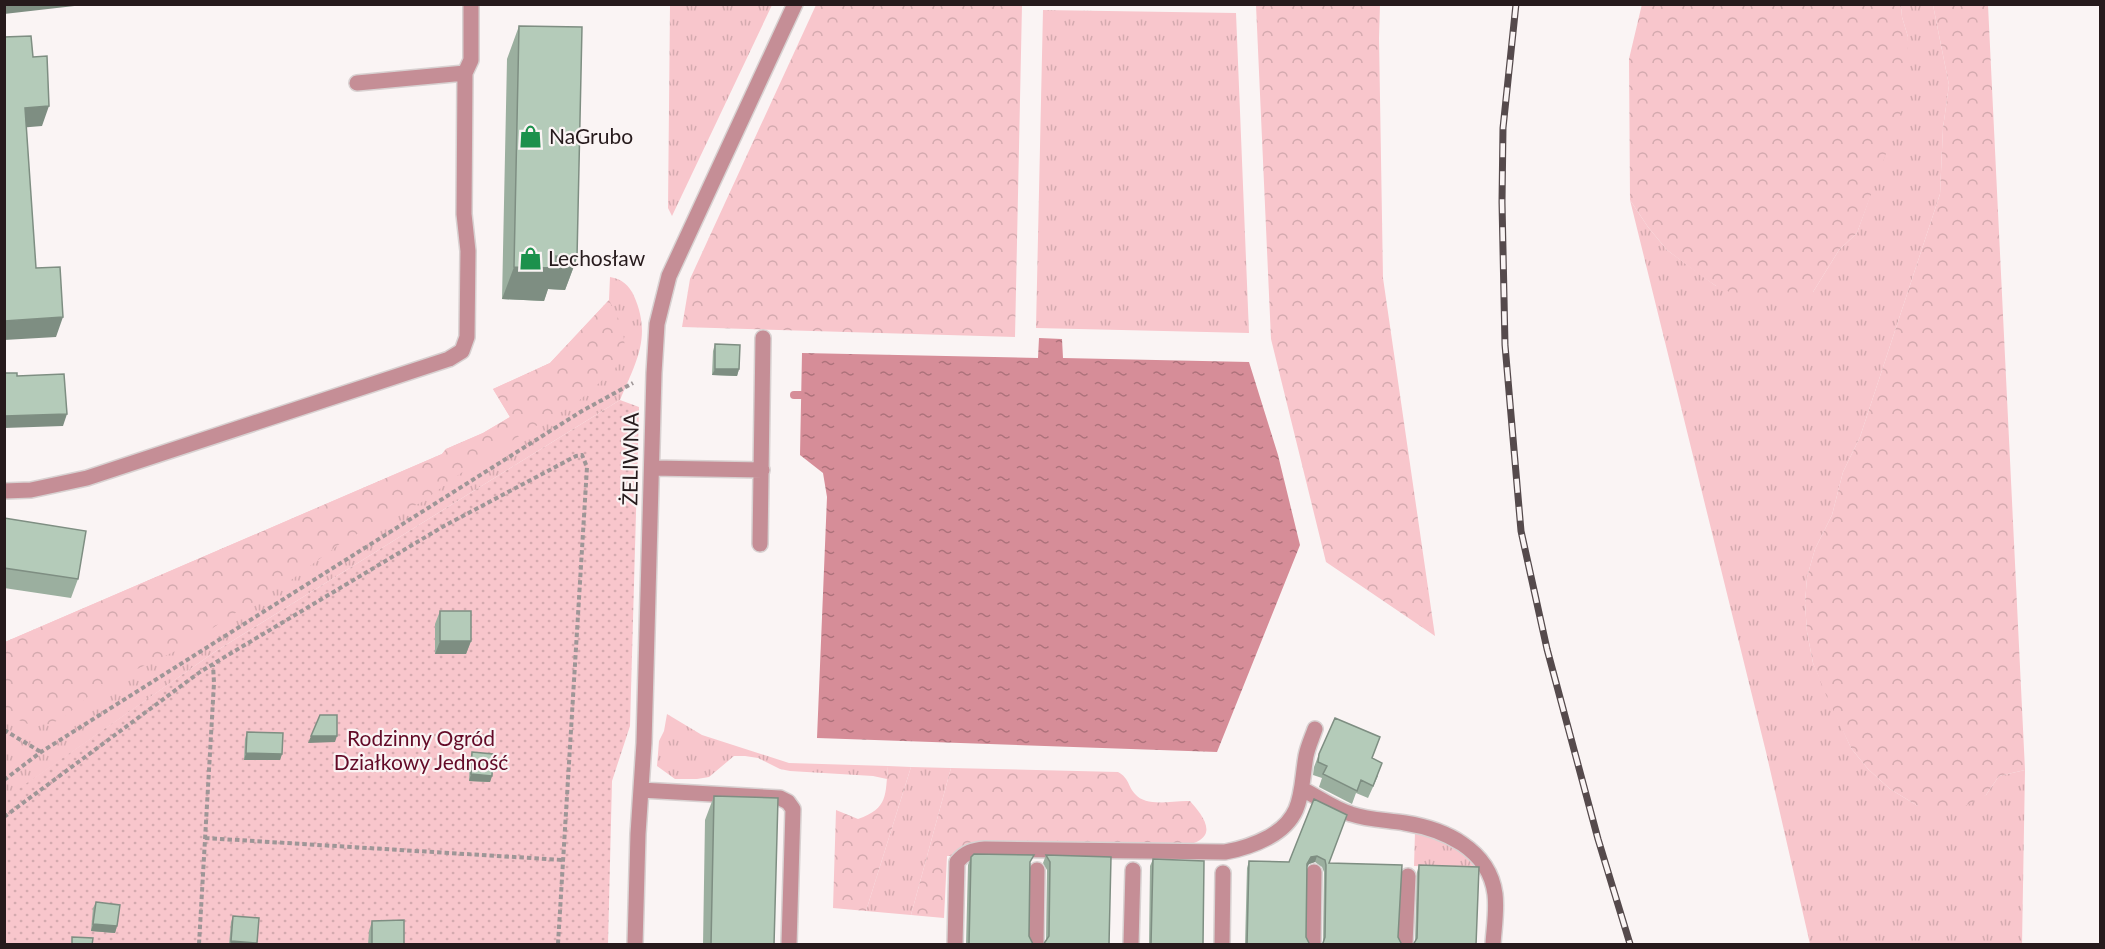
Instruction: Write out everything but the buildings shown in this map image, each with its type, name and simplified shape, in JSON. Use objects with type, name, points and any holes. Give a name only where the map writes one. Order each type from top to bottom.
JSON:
[{"type":"street","points":[[4,491],[31,490],[87,478],[449,359],[462,351],[467,338],[468,303],[468,251],[464,214],[465,73],[471,60],[471,4]]},
{"type":"street","name":"ŻELIWNA","points":[[635,945],[657,324],[669,276],[795,4]]},
{"type":"street","points":[[357,83],[465,73]]},
{"type":"street","points":[[760,544],[764,338]]},
{"type":"street","points":[[652,468],[762,470]]},
{"type":"street","points":[[955,945],[957,862],[962,856],[973,850],[1225,852],[1256,845],[1278,832],[1297,810],[1306,752],[1315,729]]},
{"type":"street","points":[[1302,789],[1349,814],[1440,831],[1462,842],[1489,874],[1495,894],[1493,945]]},
{"type":"street","points":[[641,790],[780,798],[788,802],[793,809],[789,945]]},
{"type":"street","points":[[1036,945],[1037,870]]},
{"type":"street","points":[[1131,945],[1133,870]]},
{"type":"street","points":[[1313,945],[1314,872]]},
{"type":"street","points":[[1222,945],[1223,873]]},
{"type":"street","points":[[1405,945],[1408,876]]},
{"type":"path","points":[[4,780],[41,752],[582,411],[654,373]]},
{"type":"path","points":[[4,817],[213,665],[444,526],[576,456],[582,456],[587,467],[558,945]]},
{"type":"path","points":[[199,945],[214,683],[213,665]]},
{"type":"path","points":[[4,730],[41,752]]},
{"type":"path","points":[[205,838],[563,860]]},
{"type":"green space","points":[[1642,4],[1901,5],[1908,37],[1903,107],[1857,233],[1839,250],[1813,292],[1794,299],[1768,301],[1741,297],[1716,286],[1667,250],[1630,200],[1629,59]]},
{"type":"green space","points":[[670,5],[772,5],[672,216],[668,208]]},
{"type":"green space","points":[[816,5],[1022,5],[1015,337],[682,327],[690,279]]},
{"type":"green space","points":[[1256,5],[1380,5],[1383,278],[1435,636],[1326,562],[1271,339]]},
{"type":"green space","points":[[1901,5],[1933,5],[1949,85],[1943,128],[1940,194],[1860,437],[1843,472],[1832,515],[1815,549],[1807,577],[1805,603],[1807,632],[1813,663],[1851,748],[1868,769],[1890,789],[1918,806],[1986,795],[1999,776],[2025,770],[2022,944],[1810,944],[1766,752],[1630,200],[1667,250],[1716,286],[1813,292],[1839,250],[1857,233],[1869,199],[1908,37]]},
{"type":"green space","points":[[1933,5],[1988,5],[2025,770],[1999,776],[1986,795],[1965,806],[1940,808],[1918,806],[1890,789],[1868,769],[1851,748],[1813,663],[1807,632],[1805,603],[1807,577],[1815,549],[1832,515],[1843,472],[1860,437],[1940,194],[1943,128],[1949,85]]},
{"type":"green space","points":[[1043,10],[1236,13],[1249,333],[1036,328]]},
{"type":"green space","points":[[610,277],[622,281],[630,289],[642,324],[640,349],[620,400],[216,651],[5,799],[5,642],[442,454],[446,449],[483,433],[510,417],[493,389],[550,363],[609,300]]},
{"type":"green space","points":[[609,300],[622,326],[625,347],[615,369],[574,405],[527,431],[491,454],[480,464],[461,473],[422,502],[345,540],[291,580],[186,646],[101,686],[63,718],[50,724],[30,725],[5,714],[5,642],[442,454],[446,449],[483,433],[510,417],[493,389],[550,363]]},
{"type":"green space","name":"Rodzinny Ogród Działkowy Jedność","points":[[620,400],[639,407],[630,726],[612,781],[608,944],[5,944],[4,799],[216,651]]},
{"type":"green space","points":[[667,714],[702,735],[789,763],[888,766],[887,779],[873,776],[790,771],[780,769],[758,758],[734,756],[709,777],[675,779],[657,766],[659,741],[664,731]]},
{"type":"green space","points":[[888,766],[911,767],[866,911],[833,908],[836,810],[858,819],[875,810],[884,799]]},
{"type":"green space","points":[[911,767],[951,768],[911,915],[866,911]]},
{"type":"green space","points":[[951,768],[1118,772],[1125,777],[1132,791],[1146,801],[1190,801],[1204,820],[1206,831],[1200,840],[1185,846],[947,856],[944,918],[911,915]]},
{"type":"green space","points":[[1415,832],[1434,835],[1469,855],[1475,867],[1414,866]]},
{"type":"water","points":[[1039,338],[1062,339],[1063,358],[1249,362],[1278,455],[1300,545],[1217,752],[817,738],[827,497],[823,473],[800,455],[802,353],[1038,358]]},
{"type":"waterway","points":[[794,395],[801,395]]},
{"type":"railway","points":[[1516,4],[1503,128],[1502,202],[1505,345],[1521,531],[1547,649],[1598,839],[1630,944]]},
{"type":"place","name":"NaGrubo","points":[[531,137]]},
{"type":"place","name":"Lechosław","points":[[530,259]]}]
